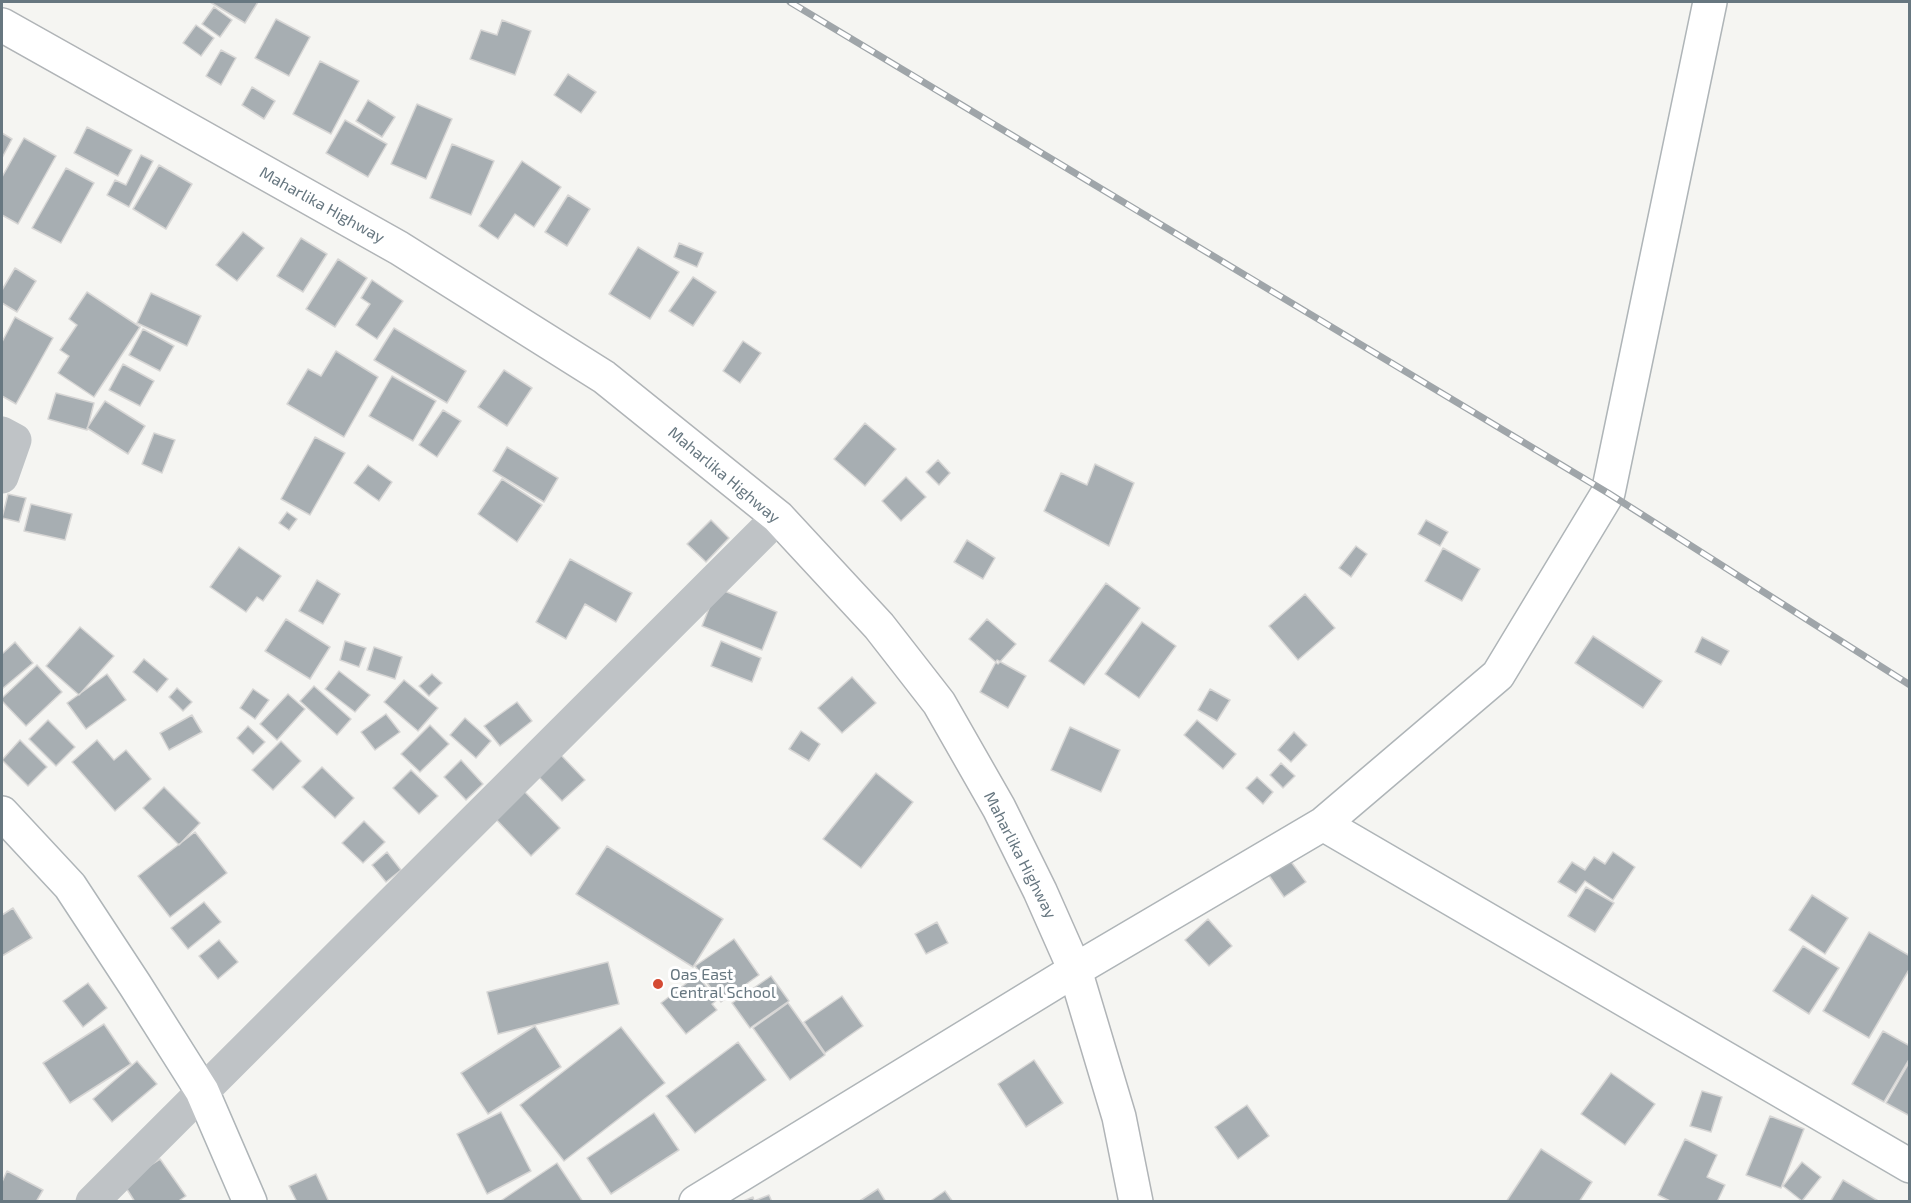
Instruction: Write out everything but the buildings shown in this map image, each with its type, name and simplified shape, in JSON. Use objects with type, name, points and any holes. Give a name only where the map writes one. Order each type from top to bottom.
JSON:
[{"type":"main road","points":[[696,1202],[1076,970],[1323,824],[1498,675],[1608,493],[1710,2]]},
{"type":"main road","name":"Maharlika Highway","points":[[2,25],[399,248],[604,377],[778,517],[879,626],[939,703],[999,808],[1076,970],[1119,1117],[1136,1202]]},
{"type":"main road","points":[[2,813],[70,885],[202,1091],[250,1202]]},
{"type":"main road","points":[[1323,824],[1910,1166]]},
{"type":"street","points":[[2,477],[8,436]]},
{"type":"street","points":[[92,1202],[778,517]]},
{"type":"railway","points":[[790,2],[1608,493],[1910,685]]},
{"type":"place","name":"Oas East Central School","points":[[658,984]]}]
